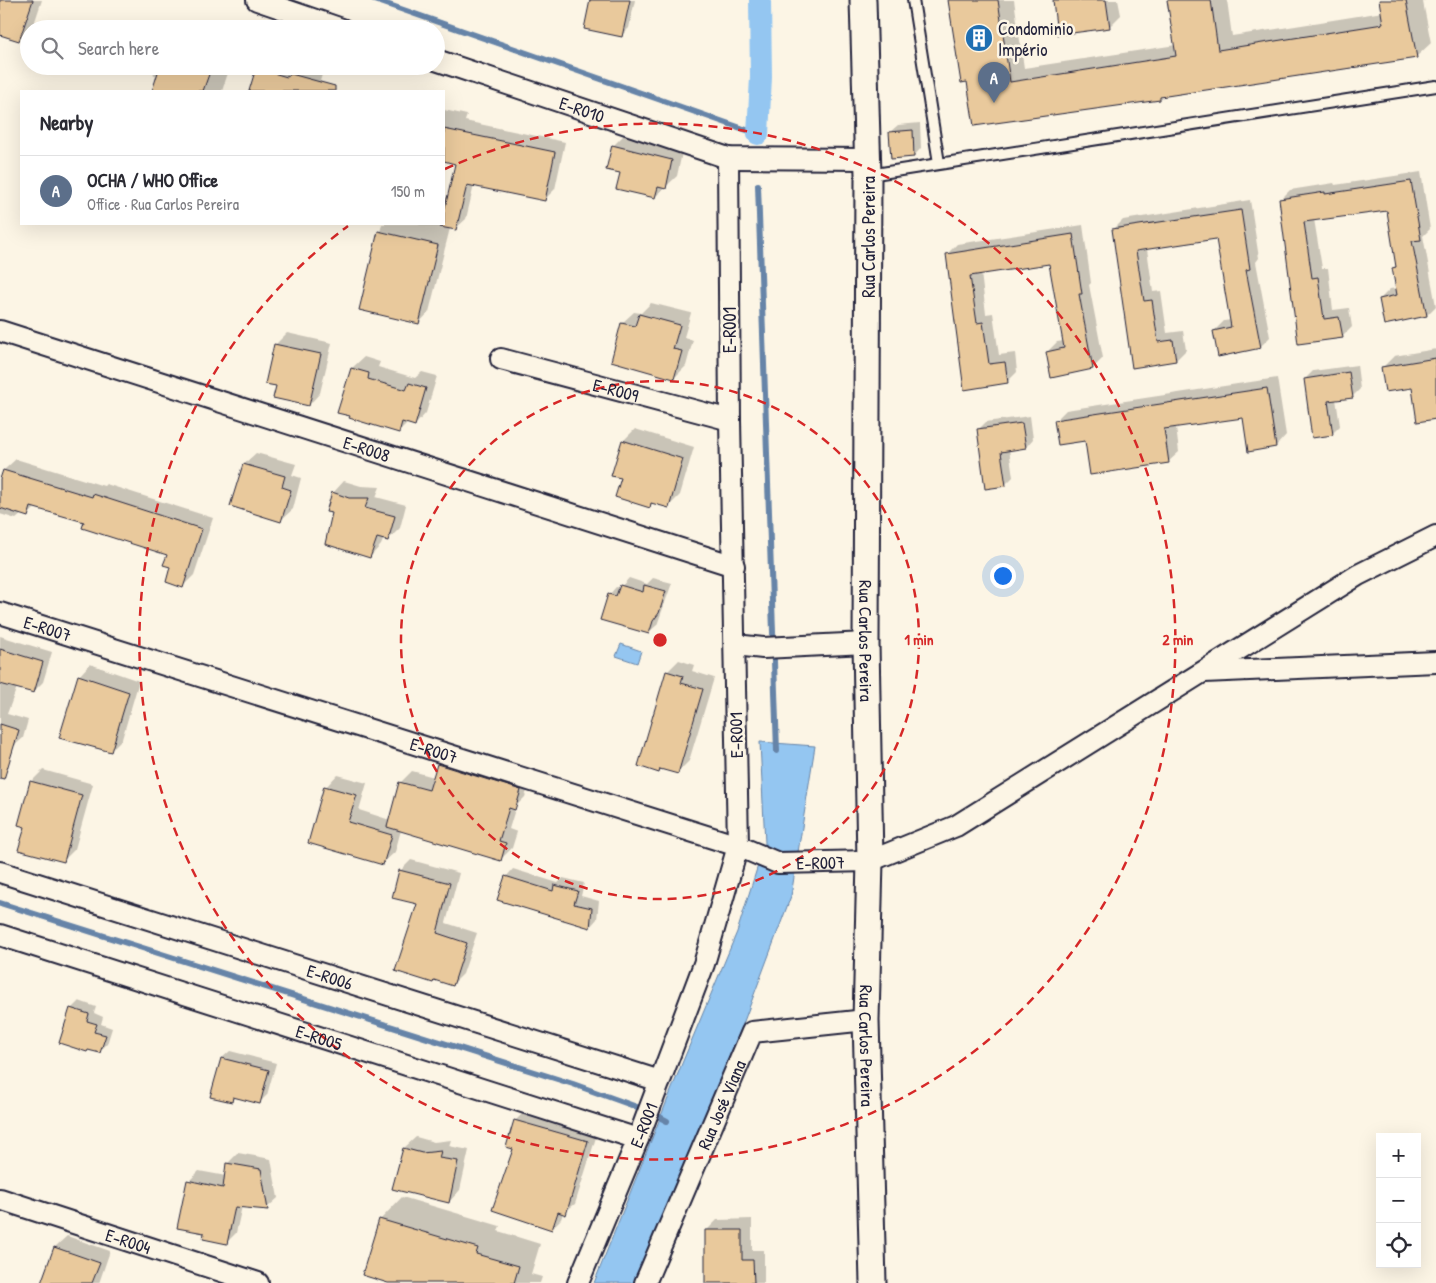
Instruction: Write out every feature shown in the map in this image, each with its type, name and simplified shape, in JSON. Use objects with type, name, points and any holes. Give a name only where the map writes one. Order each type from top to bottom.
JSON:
[{"type":"street","points":[[257,0],[316,20]]},
{"type":"street","name":"Rua Carlos Pereira","points":[[863,0],[868,167],[866,643],[870,861],[866,1020],[873,1283]]},
{"type":"street","name":"E-R010","points":[[445,63],[728,158],[868,167]]},
{"type":"street","name":"E-R001","points":[[578,1283],[638,1139],[704,964],[738,846],[730,420],[728,158]]},
{"type":"street","name":"E-R008","points":[[0,331],[734,566]]},
{"type":"street","name":"E-R009","points":[[501,360],[730,420]]},
{"type":"street","points":[[870,861],[956,826],[1358,575],[1436,536]]},
{"type":"street","name":"E-R007","points":[[0,613],[738,846],[778,863],[870,861]]},
{"type":"street","points":[[735,645],[789,648],[866,643]]},
{"type":"street","points":[[1202,672],[1436,662]]},
{"type":"street","name":"E-R006","points":[[0,872],[660,1081]]},
{"type":"street","name":"E-R005","points":[[0,935],[638,1139]]},
{"type":"street","name":"Rua José Viana","points":[[645,1283],[752,1032],[866,1020]]},
{"type":"street","name":"E-R004","points":[[0,1199],[258,1283]]},
{"type":"lane","points":[[913,0],[939,163]]},
{"type":"lane","points":[[868,167],[939,163],[1436,86]]},
{"type":"water","points":[[621,644],[641,651],[637,663],[616,656]]},
{"type":"water","points":[[760,742],[815,746],[791,896],[743,1024],[636,1283],[594,1283],[737,932],[765,843]]},
{"type":"building","points":[[0,0],[33,0],[26,20],[20,20],[19,41],[0,35]]},
{"type":"building","points":[[590,0],[630,0],[622,37],[584,29]]},
{"type":"building","points":[[948,0],[998,0],[1010,82],[1176,56],[1167,0],[1211,0],[1218,50],[1383,24],[1379,0],[1406,0],[1417,58],[1160,97],[1160,100],[974,126],[967,82],[961,83]]},
{"type":"building","points":[[1053,0],[1106,0],[1110,28],[1057,35]]},
{"type":"building","points":[[157,75],[209,75],[203,90],[152,90]]},
{"type":"building","points":[[254,75],[280,75],[287,77],[295,75],[335,86],[335,90],[249,90]]},
{"type":"building","points":[[445,129],[555,152],[545,201],[467,185],[456,230],[440,227],[441,225],[445,225],[445,208],[455,164],[445,161]]},
{"type":"building","points":[[913,130],[914,157],[891,159],[889,132]]},
{"type":"building","points":[[612,145],[672,160],[666,189],[658,187],[655,198],[616,189],[620,173],[606,170]]},
{"type":"building","points":[[1411,181],[1421,240],[1412,241],[1427,316],[1384,325],[1379,299],[1397,295],[1392,268],[1396,267],[1387,211],[1304,222],[1312,278],[1318,277],[1324,319],[1339,317],[1343,338],[1298,344],[1279,199]]},
{"type":"building","points":[[1241,210],[1250,269],[1246,270],[1261,348],[1218,357],[1213,331],[1231,327],[1216,239],[1136,251],[1144,301],[1152,300],[1158,342],[1173,340],[1176,361],[1132,368],[1112,229]]},
{"type":"building","points":[[378,231],[438,245],[419,324],[359,310]]},
{"type":"building","points":[[1073,234],[1082,294],[1079,294],[1093,369],[1051,378],[1046,352],[1064,348],[1049,264],[970,276],[977,323],[983,322],[989,364],[1005,362],[1008,383],[964,390],[946,254]]},
{"type":"building","points":[[639,314],[680,325],[673,349],[682,351],[674,379],[611,361],[621,323],[635,326]]},
{"type":"building","points":[[274,344],[321,354],[309,406],[273,398],[276,386],[265,384]]},
{"type":"building","points":[[1436,358],[1436,419],[1417,422],[1412,388],[1385,392],[1381,367]]},
{"type":"building","points":[[351,368],[369,373],[368,379],[406,390],[409,383],[426,388],[415,426],[402,422],[399,433],[337,413]]},
{"type":"building","points":[[1349,372],[1353,398],[1328,401],[1333,435],[1312,438],[1304,379]]},
{"type":"building","points":[[1267,388],[1276,447],[1248,452],[1243,418],[1164,429],[1169,463],[1090,475],[1085,441],[1058,445],[1054,420]]},
{"type":"building","points":[[1022,423],[1026,448],[1001,452],[1006,486],[985,489],[977,429]]},
{"type":"building","points":[[622,440],[683,459],[669,508],[651,503],[650,508],[615,497],[621,478],[611,476]]},
{"type":"building","points":[[243,464],[285,476],[282,487],[291,490],[281,522],[230,506]]},
{"type":"building","points":[[3,470],[92,497],[93,494],[202,529],[183,588],[166,582],[170,567],[163,565],[167,555],[82,528],[84,522],[31,507],[28,517],[0,508],[0,479]]},
{"type":"building","points":[[332,492],[349,498],[369,498],[365,508],[395,516],[388,541],[377,538],[370,558],[325,544],[332,513],[326,512]]},
{"type":"building","points":[[620,585],[643,592],[644,585],[666,591],[659,613],[653,621],[649,634],[600,620],[608,594],[616,596]]},
{"type":"building","points":[[0,649],[43,662],[34,693],[0,684]]},
{"type":"building","points":[[666,671],[683,676],[681,683],[703,689],[678,774],[660,769],[659,773],[638,766]]},
{"type":"building","points":[[78,675],[129,692],[111,752],[59,738]]},
{"type":"building","points":[[0,724],[19,730],[4,779],[0,778]]},
{"type":"building","points":[[437,764],[521,790],[515,810],[509,808],[499,841],[506,843],[501,861],[387,827],[399,782],[429,790]]},
{"type":"building","points":[[30,781],[82,795],[64,862],[18,850],[25,827],[18,825]]},
{"type":"building","points":[[324,786],[357,795],[348,822],[392,835],[383,865],[308,843]]},
{"type":"building","points":[[399,870],[450,883],[437,933],[467,943],[453,986],[434,980],[433,983],[395,971],[417,904],[392,898]]},
{"type":"building","points":[[505,876],[553,891],[554,885],[578,891],[574,904],[592,908],[590,928],[497,900]]},
{"type":"building","points":[[70,1008],[89,1014],[87,1021],[97,1024],[94,1032],[106,1035],[100,1053],[88,1050],[87,1052],[59,1043]]},
{"type":"building","points":[[221,1058],[269,1070],[260,1104],[233,1097],[232,1102],[210,1097]]},
{"type":"building","points":[[514,1120],[588,1141],[566,1215],[558,1212],[552,1230],[492,1210],[513,1149],[506,1147]]},
{"type":"building","points":[[403,1148],[422,1153],[441,1151],[439,1158],[458,1161],[449,1203],[392,1189]]},
{"type":"building","points":[[226,1163],[261,1169],[268,1210],[235,1207],[227,1244],[203,1239],[204,1233],[177,1228],[187,1180],[223,1188]]},
{"type":"building","points":[[379,1219],[478,1248],[476,1254],[519,1266],[514,1283],[388,1283],[362,1275]]},
{"type":"building","points":[[705,1230],[742,1230],[742,1260],[753,1260],[754,1283],[705,1283]]},
{"type":"building","points":[[54,1247],[100,1263],[92,1283],[41,1283]]},
{"type":"waterway","points":[[375,0],[432,20]]},
{"type":"waterway","points":[[758,134],[761,77],[760,0]]},
{"type":"waterway","points":[[445,24],[758,134]]},
{"type":"waterway","points":[[758,185],[777,751]]},
{"type":"waterway","points":[[0,903],[573,1084],[648,1111],[667,1121]]},
{"type":"place","name":"Condominio Império","points":[[979,38]]},
{"type":"place","name":"OCHA / WHO Office","points":[[994,103]]}]
